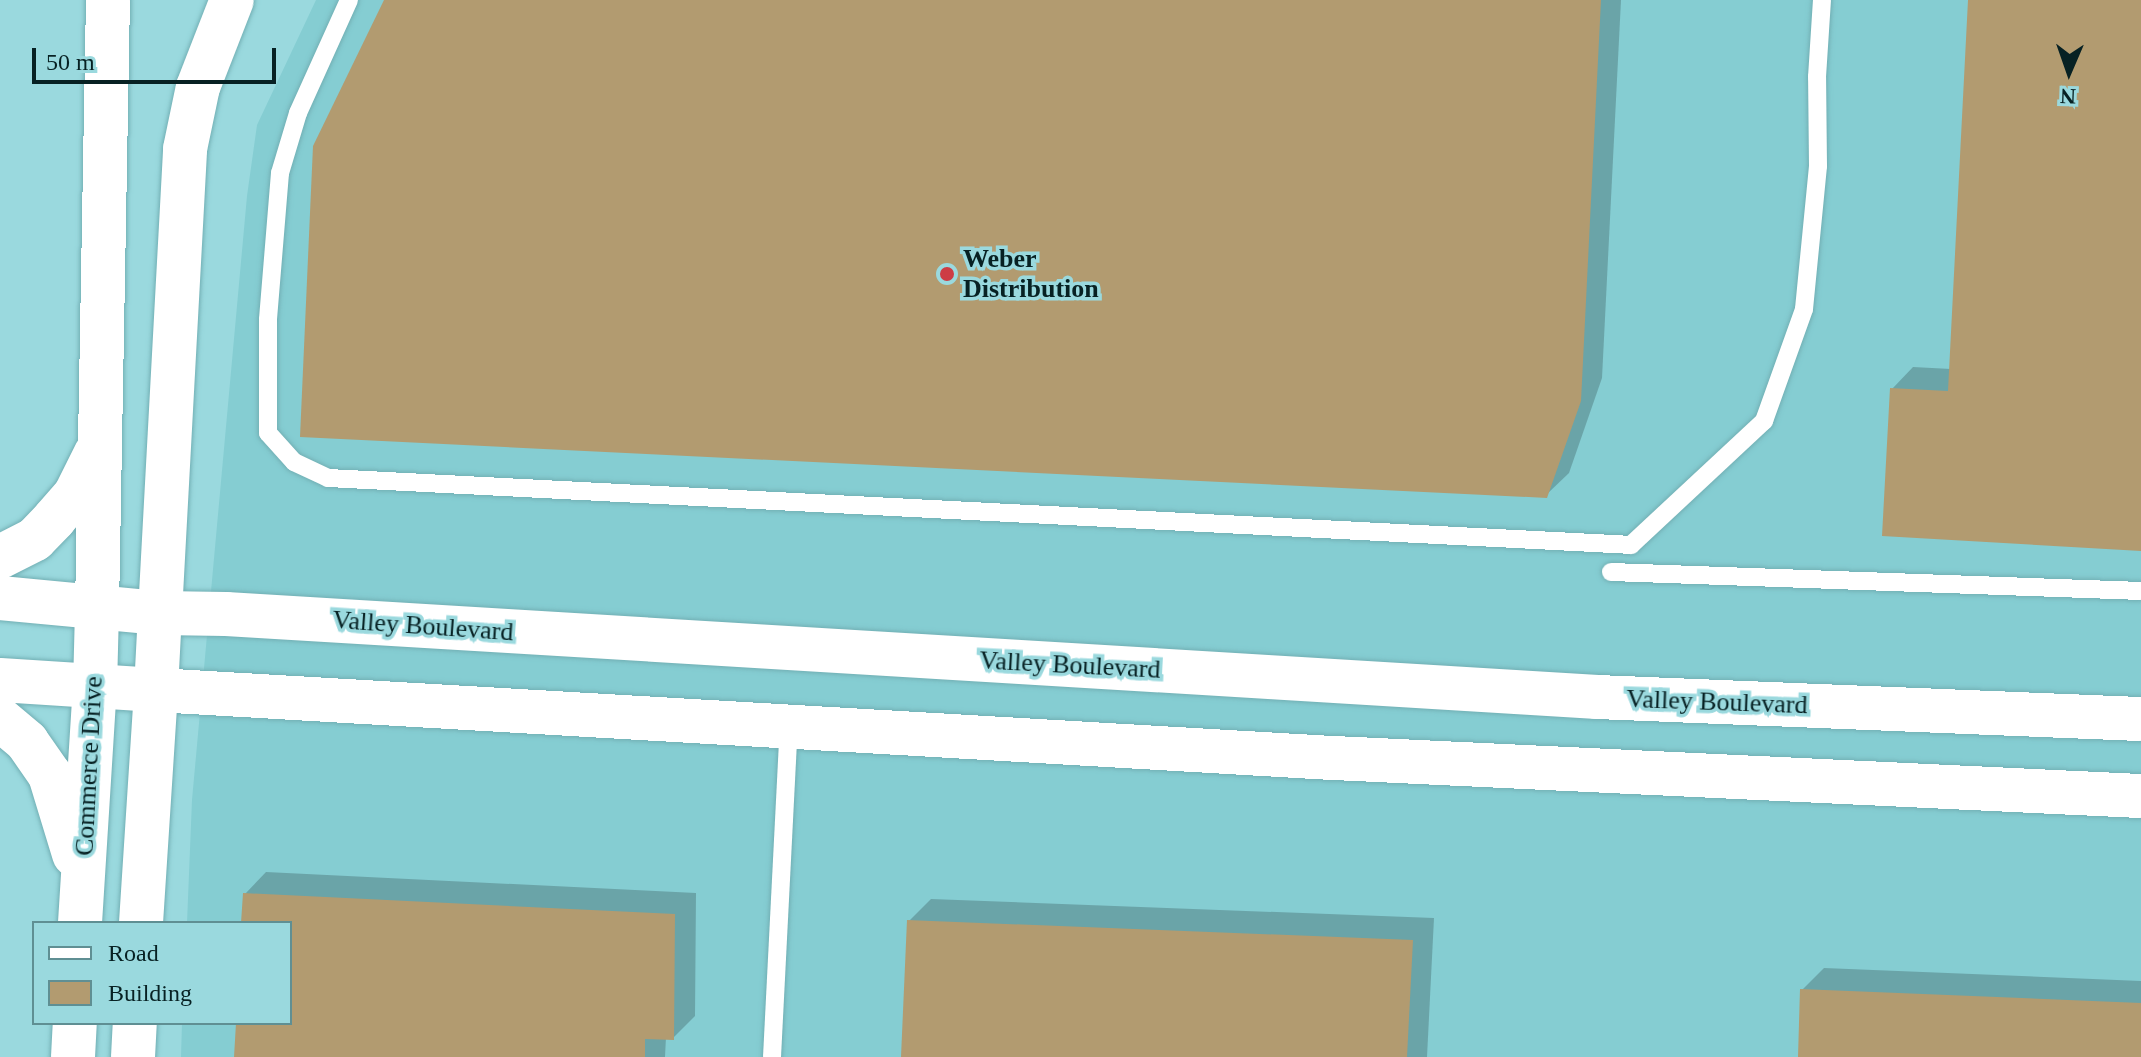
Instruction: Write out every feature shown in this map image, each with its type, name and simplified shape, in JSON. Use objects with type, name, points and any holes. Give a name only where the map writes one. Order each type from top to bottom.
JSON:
[{"type":"main road","name":"Commerce Drive","points":[[80,921],[95,687],[108,0]]},
{"type":"main road","points":[[141,921],[185,149],[198,87],[232,0]]},
{"type":"main road","points":[[3,577],[75,495],[98,447]]},
{"type":"main road","name":"Valley Boulevard","points":[[3,577],[97,610],[226,614],[1597,697],[2141,719]]},
{"type":"main road","points":[[82,879],[50,775],[27,742],[1,693],[95,687],[1313,757],[2141,796]]},
{"type":"main road","points":[[73,1057],[75,1025]]},
{"type":"main road","points":[[133,1057],[135,1025]]},
{"type":"lane","points":[[349,0],[298,113],[280,173],[268,320],[268,433],[294,462],[328,478],[1631,545],[1764,421],[1804,309],[1818,166],[1817,77],[1822,0]]},
{"type":"lane","points":[[1611,572],[2141,591]]},
{"type":"lane","points":[[772,1057],[789,726]]},
{"type":"shaded area","points":[[316,0],[2141,0],[2141,1057],[181,1057],[182,1025],[292,1025],[292,921],[187,921],[192,800],[247,196],[257,125]]},
{"type":"building","name":"Weber Distribution","points":[[384,0],[1601,0],[1581,401],[1547,498],[300,437],[313,146]]},
{"type":"building","points":[[1968,0],[2141,0],[2141,551],[1882,536],[1890,388],[1948,391]]},
{"type":"building","points":[[243,893],[675,914],[674,1040],[645,1039],[645,1057],[234,1057],[236,1025],[292,1025],[292,921],[241,921]]},
{"type":"building","points":[[907,920],[1413,940],[1407,1057],[901,1057]]},
{"type":"building","points":[[1800,989],[2141,1003],[2141,1057],[1798,1057]]},
{"type":"place","name":"Weber Distribution","points":[[947,274]]}]
